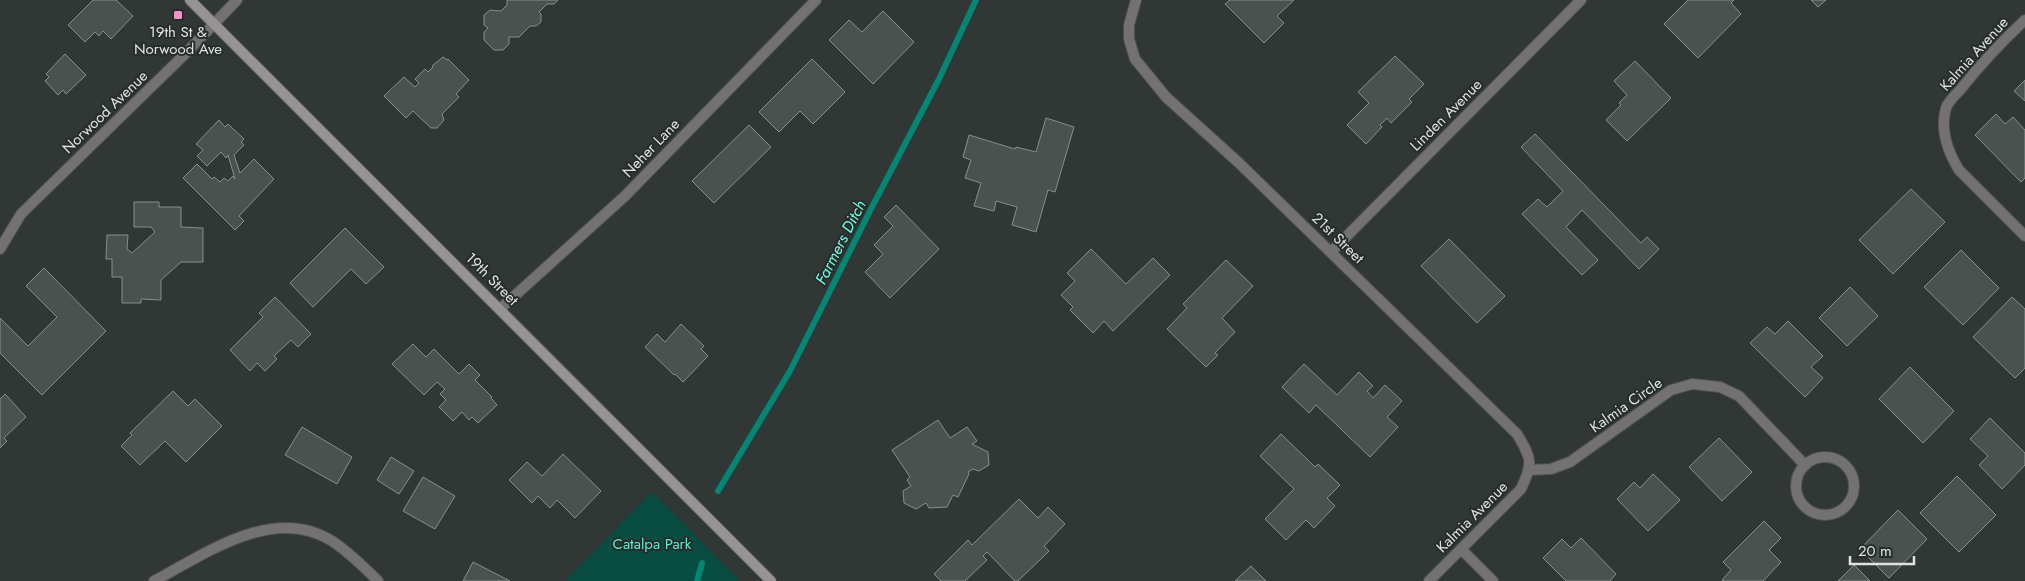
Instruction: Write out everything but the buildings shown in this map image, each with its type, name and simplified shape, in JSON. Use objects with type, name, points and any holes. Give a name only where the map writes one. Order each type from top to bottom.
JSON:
[{"type":"street","name":"19th Street","points":[[190,0],[771,581]]},
{"type":"street","name":"Norwood Avenue","points":[[0,249],[22,214],[237,0]]},
{"type":"street","name":"Neher Lane","points":[[500,309],[625,196],[816,0]]},
{"type":"street","name":"21st Street","points":[[1136,0],[1129,25],[1129,39],[1136,59],[1166,97],[1239,163],[1517,434],[1529,453],[1530,470]]},
{"type":"street","name":"Linden Avenue","points":[[1331,252],[1581,0]]},
{"type":"street","name":"Kalmia Avenue","points":[[2025,20],[1991,52],[1947,106],[1944,119],[1945,138],[1951,158],[1959,170],[2025,236]]},
{"type":"street","name":"Kalmia Circle","points":[[1530,470],[1551,469],[1570,462],[1671,390],[1692,384],[1720,387],[1739,396],[1805,465]]},
{"type":"street","points":[[1820,457],[1837,459],[1850,470],[1855,485],[1851,501],[1838,513],[1822,516],[1807,509],[1797,495],[1797,479],[1805,465],[1820,457]]},
{"type":"street","name":"Kalmia Avenue","points":[[1429,581],[1521,489],[1530,470]]},
{"type":"street","points":[[154,581],[244,534],[279,527],[305,530],[330,540],[352,555],[378,581]]},
{"type":"street","points":[[1461,549],[1493,581]]},
{"type":"green space","name":"Catalpa Park","points":[[652,492],[740,581],[565,581]]},
{"type":"waterway","name":"Farmers Ditch","points":[[718,491],[790,371],[939,79],[976,0]]},
{"type":"waterway","name":"Farmers Ditch","points":[[697,581],[702,563]]},
{"type":"place","name":"19th St & Norwood Ave","points":[[178,15]]}]
